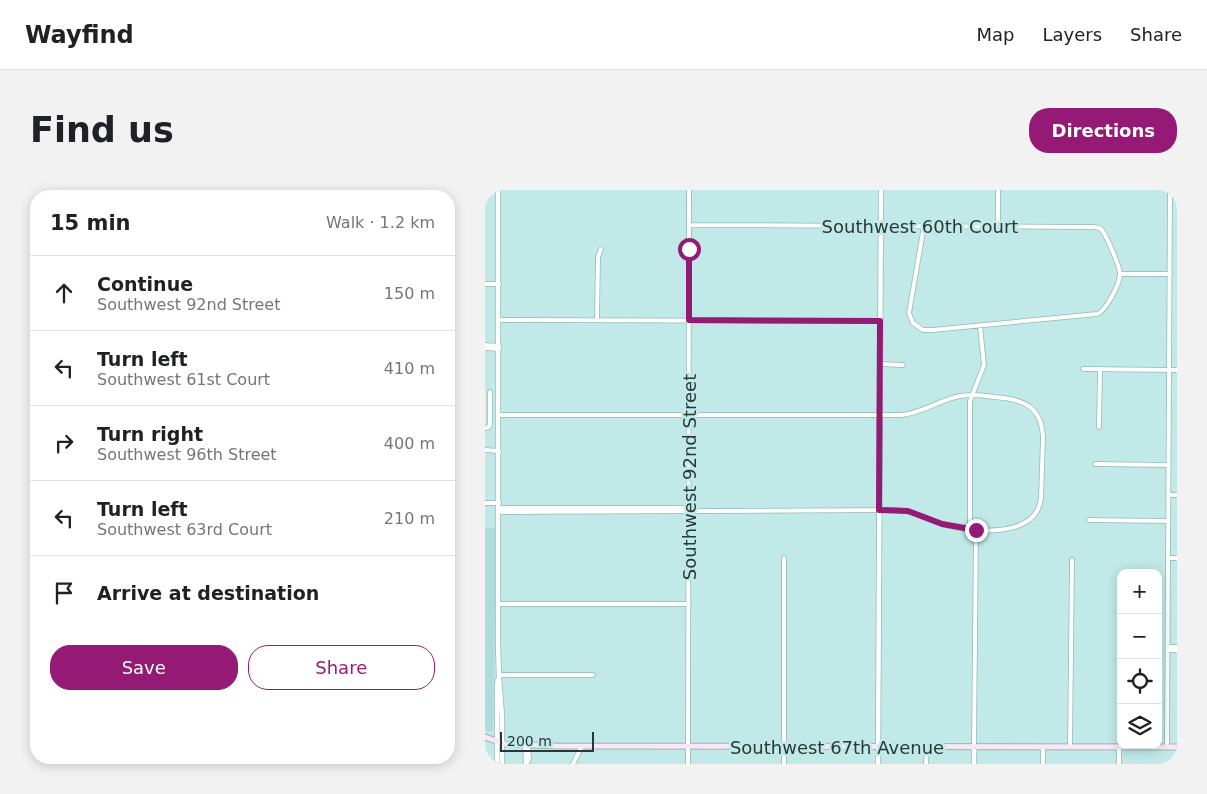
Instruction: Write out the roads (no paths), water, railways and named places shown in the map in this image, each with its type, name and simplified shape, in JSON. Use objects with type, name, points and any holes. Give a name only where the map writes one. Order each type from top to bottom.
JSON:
[{"type":"main road","points":[[485,737],[500,743]]},
{"type":"main road","name":"Southwest 67th Avenue","points":[[500,743],[582,746],[1117,747]]},
{"type":"main road","name":"Southwest 67th Avenue","points":[[1162,747],[1177,747]]},
{"type":"street","points":[[497,764],[502,709],[499,677],[498,604],[499,190]]},
{"type":"street","name":"Southwest 92nd Street","points":[[688,764],[689,190]]},
{"type":"street","points":[[878,764],[881,190]]},
{"type":"street","points":[[997,226],[998,190]]},
{"type":"street","points":[[1167,747],[1168,465],[1170,274],[1172,249],[1170,190]]},
{"type":"street","name":"Southwest 60th Court","points":[[689,225],[1099,228],[1103,233],[1120,274]]},
{"type":"street","points":[[924,226],[909,309],[911,321],[917,327],[926,330],[1099,314],[1108,303],[1120,274],[1170,274]]},
{"type":"street","points":[[597,320],[597,257],[601,249]]},
{"type":"street","points":[[485,284],[499,284]]},
{"type":"street","points":[[499,320],[880,321]]},
{"type":"street","points":[[970,530],[970,401],[984,367],[980,326]]},
{"type":"street","points":[[485,347],[499,347]]},
{"type":"street","points":[[880,364],[903,365]]},
{"type":"street","points":[[1083,369],[1177,370]]},
{"type":"street","points":[[1099,427],[1100,369]]},
{"type":"street","points":[[487,428],[490,424],[491,392]]},
{"type":"street","points":[[485,503],[499,507],[541,510],[908,511],[942,524],[976,530],[1020,525],[1029,521],[1037,513],[1041,498],[1043,438],[1039,416],[1031,407],[1016,400],[972,395],[949,399],[917,412],[880,415],[499,415]]},
{"type":"street","points":[[485,450],[499,450]]},
{"type":"street","points":[[1095,464],[1168,465]]},
{"type":"street","points":[[1168,495],[1177,495]]},
{"type":"street","points":[[1089,520],[1168,521]]},
{"type":"street","points":[[974,764],[976,530]]},
{"type":"street","points":[[783,764],[784,558]]},
{"type":"street","points":[[1168,558],[1177,558]]},
{"type":"street","points":[[1070,747],[1072,560]]},
{"type":"street","points":[[498,604],[689,604]]},
{"type":"street","points":[[1168,649],[1177,649]]},
{"type":"street","points":[[499,677],[593,675]]},
{"type":"street","points":[[500,743],[502,764]]},
{"type":"street","points":[[526,764],[529,759],[527,745]]},
{"type":"street","points":[[573,764],[582,746]]},
{"type":"street","points":[[926,764],[927,746]]},
{"type":"street","points":[[1043,747],[1043,764]]},
{"type":"street","points":[[1119,749],[1119,764]]}]
